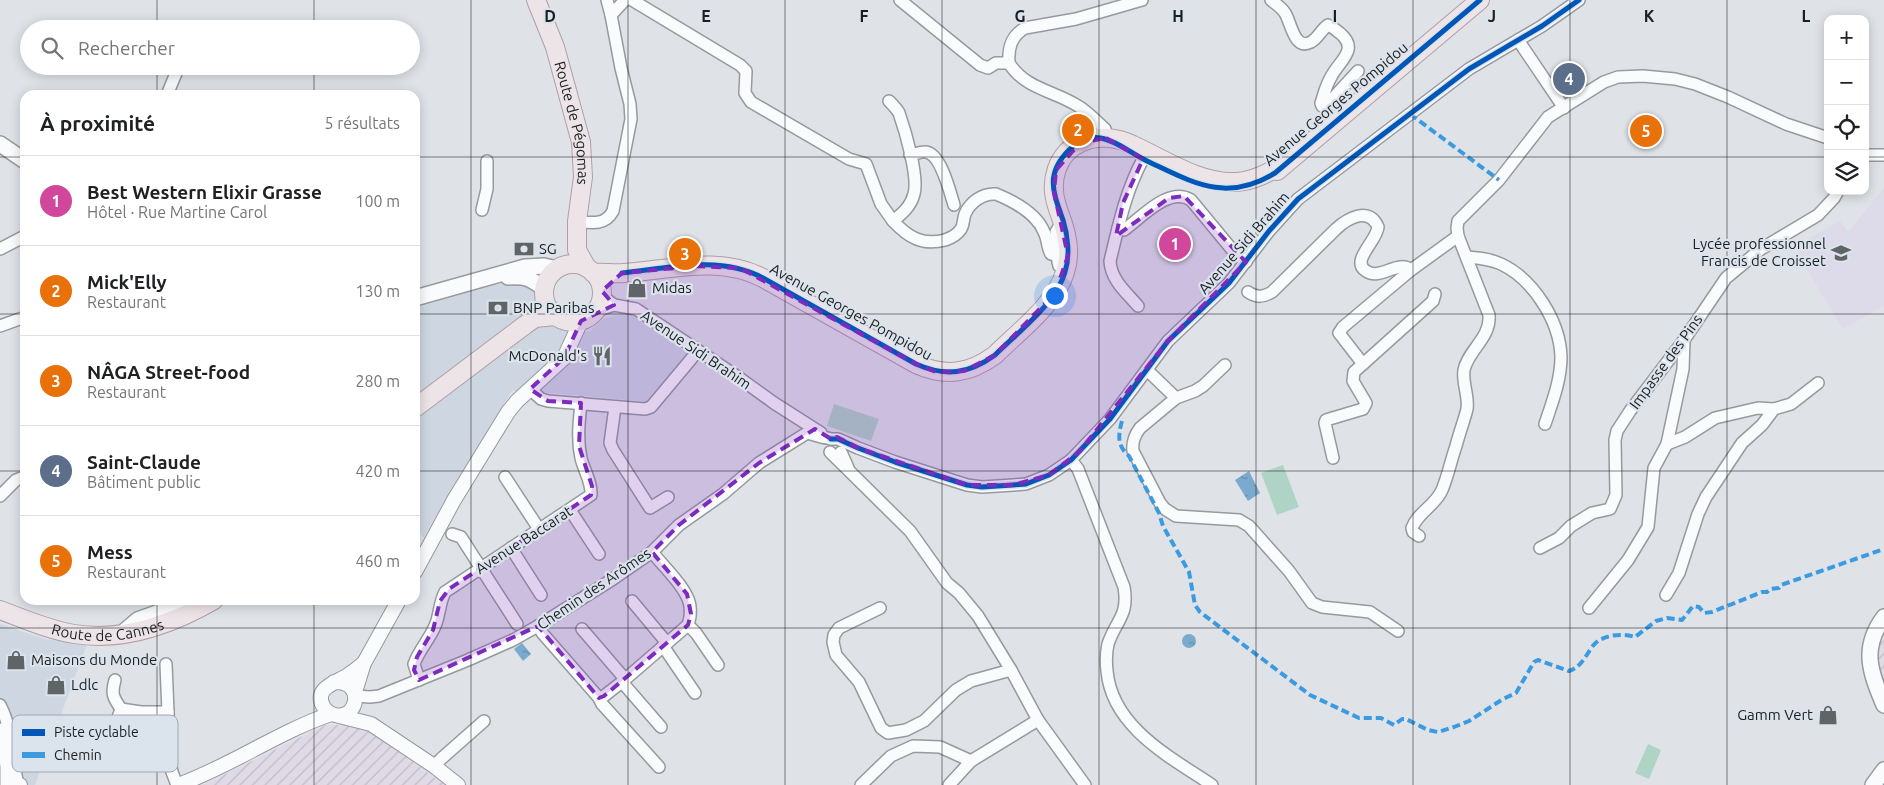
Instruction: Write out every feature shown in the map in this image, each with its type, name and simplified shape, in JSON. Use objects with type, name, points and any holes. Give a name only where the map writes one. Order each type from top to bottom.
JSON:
[{"type":"main road","name":"Route de Pégomas","points":[[536,0],[555,47],[581,142],[583,178],[577,221],[577,250]]},
{"type":"main road","name":"Avenue Georges Pompidou","points":[[1106,138],[1143,159],[1190,180],[1222,188],[1236,189],[1252,185],[1275,173],[1480,0]]},
{"type":"main road","name":"Avenue Georges Pompidou","points":[[590,270],[622,273],[696,266],[730,266],[740,268],[763,278],[916,364],[936,372],[964,371],[985,362],[995,355],[1048,303],[1062,281],[1066,270],[1068,245],[1062,220],[1056,206],[1053,181],[1059,162],[1072,147],[1089,140],[1106,138],[1130,143],[1191,172],[1213,179],[1235,182],[1263,175],[1285,163]]},
{"type":"main road","points":[[0,144],[20,158]]},
{"type":"main road","points":[[1143,159],[1147,156],[1178,170],[1191,172]]},
{"type":"main road","points":[[420,404],[536,318],[551,274],[562,267],[577,250],[599,281],[603,301]]},
{"type":"main road","points":[[420,297],[525,267],[581,266],[590,270]]},
{"type":"main road","points":[[536,318],[569,323],[603,301],[622,273]]},
{"type":"main road","points":[[481,280],[523,276],[528,278],[545,294],[547,305],[569,323]]},
{"type":"main road","name":"Route de Cannes","points":[[0,610],[47,627],[74,634],[116,635],[162,626],[205,605]]},
{"type":"main road","points":[[1884,616],[1872,638],[1870,657],[1871,673],[1884,705]]},
{"type":"main road","points":[[1873,785],[1884,770]]},
{"type":"street","points":[[577,221],[597,223],[605,221],[610,217],[613,211],[629,135],[630,104],[607,0]]},
{"type":"street","points":[[611,15],[625,0]]},
{"type":"street","points":[[632,0],[746,70],[745,93],[751,102],[849,159],[866,164],[881,204],[893,221],[911,238],[923,243],[950,238],[956,234],[963,223],[964,215],[974,202],[989,193],[996,194],[1035,218],[1046,235],[1049,252],[1058,255]]},
{"type":"street","points":[[900,0],[980,65],[988,68],[996,64],[1009,63]]},
{"type":"street","points":[[1106,138],[1105,129],[1079,106],[1030,84],[1012,68],[1009,63],[1010,46],[1018,32],[1025,28],[1076,19],[1142,0]]},
{"type":"street","points":[[1271,0],[1286,14],[1293,35],[1302,42],[1312,41],[1328,25],[1347,40],[1349,45],[1348,52],[1330,78],[1321,103],[1322,106],[1325,107],[1331,102],[1358,71]]},
{"type":"street","name":"Avenue Sidi Brahim","points":[[774,404],[807,433],[835,446],[858,448],[953,482],[982,487],[1026,484],[1038,480],[1071,460],[1118,408],[1168,341],[1229,283],[1269,231],[1298,199],[1450,83],[1579,0]]},
{"type":"street","points":[[1518,40],[1564,108]]},
{"type":"street","points":[[169,90],[175,75]]},
{"type":"street","points":[[1419,536],[1413,532],[1412,528],[1423,511],[1438,498],[1467,408],[1464,371],[1488,329],[1490,322],[1456,228],[1458,222],[1499,180],[1548,117],[1611,79],[1643,76],[1682,81],[1714,91],[1786,124],[1824,137]]},
{"type":"street","points":[[889,101],[898,111],[915,174],[914,194],[907,210],[893,221]]},
{"type":"street","points":[[910,155],[925,151],[931,154],[944,173],[954,205]]},
{"type":"street","points":[[1869,155],[1884,155]]},
{"type":"street","points":[[1138,306],[1116,280],[1110,261],[1123,203],[1133,177],[1143,159]]},
{"type":"street","points":[[482,210],[487,189],[487,161]]},
{"type":"street","name":"Impasse des Pins","points":[[1540,548],[1559,538],[1571,526],[1592,513],[1610,509],[1616,495],[1614,454],[1617,431],[1684,340],[1726,278],[1736,268],[1779,237],[1818,215],[1835,195]]},
{"type":"street","points":[[1118,228],[1124,230],[1169,198],[1184,196],[1192,200],[1234,252],[1246,262]]},
{"type":"street","points":[[1248,292],[1254,296],[1260,296],[1272,292],[1336,229],[1348,220],[1361,215],[1371,218],[1378,227],[1375,238],[1361,258],[1360,262],[1364,270],[1372,274],[1402,266],[1411,270]]},
{"type":"street","points":[[1062,220],[1056,232],[1059,266],[1066,270]]},
{"type":"street","points":[[1363,364],[1339,333],[1343,327],[1411,270],[1458,236]]},
{"type":"street","points":[[0,249],[20,239]]},
{"type":"street","points":[[1467,257],[1488,259],[1510,269],[1531,288],[1544,304],[1558,337],[1561,360],[1557,389],[1545,424]]},
{"type":"street","points":[[1332,458],[1325,423],[1328,419],[1366,407],[1366,403],[1353,381],[1354,372],[1433,301],[1434,294]]},
{"type":"street","name":"Avenue Sidi Brahim","points":[[603,301],[636,309],[738,377],[835,446]]},
{"type":"street","points":[[0,326],[20,319]]},
{"type":"street","points":[[420,563],[482,452],[508,412],[564,358],[569,323]]},
{"type":"street","points":[[1590,608],[1628,560],[1648,527],[1654,468],[1667,444],[1683,369],[1684,340]]},
{"type":"street","points":[[530,389],[541,399],[548,401],[645,410],[651,407],[692,358]]},
{"type":"street","points":[[1225,365],[1195,391],[1176,398],[1140,428],[1135,435],[1134,451],[1165,509],[1176,516],[1239,520],[1244,522],[1250,526],[1281,561],[1312,603],[1322,607],[1370,612],[1398,631]]},
{"type":"street","points":[[1147,370],[1176,398]]},
{"type":"street","points":[[1667,444],[1685,437],[1715,418],[1758,408],[1774,409],[1791,404],[1818,383]]},
{"type":"street","name":"Avenue Baccarat","points":[[419,680],[408,665],[436,623],[440,601],[446,592],[591,496],[592,486],[585,473],[579,446],[581,403]]},
{"type":"street","points":[[615,407],[610,443],[613,450],[650,508],[668,497]]},
{"type":"street","points":[[1666,595],[1679,573],[1698,514],[1706,497],[1742,442],[1762,425],[1774,409]]},
{"type":"street","name":"Chemin des Arômes","points":[[355,697],[379,696],[513,640],[538,626],[613,580],[652,552],[679,525],[723,494],[759,463],[807,433]]},
{"type":"street","points":[[835,446],[848,468],[910,531],[947,583],[959,593],[978,616],[1011,670],[1038,720],[1084,785]]},
{"type":"street","points":[[1071,460],[1078,469],[1124,587],[1125,609],[1108,644],[1106,654],[1108,678],[1116,703],[1122,714],[1138,731],[1212,785]]},
{"type":"street","points":[[505,477],[539,529]]},
{"type":"street","points":[[0,496],[20,478]]},
{"type":"street","points":[[570,510],[599,554]]},
{"type":"street","points":[[452,534],[461,537],[517,624]]},
{"type":"street","points":[[511,548],[541,595]]},
{"type":"street","points":[[600,698],[688,626],[691,614],[687,594],[652,552]]},
{"type":"street","points":[[632,600],[665,644],[695,693]]},
{"type":"street","points":[[116,635],[137,618],[166,605]]},
{"type":"street","points":[[172,772],[178,785],[211,772],[301,725],[350,711],[364,663],[396,605]]},
{"type":"street","points":[[880,608],[839,628],[834,635],[833,642],[836,655],[859,682],[882,728],[888,734],[906,730],[924,721],[956,690],[971,681],[1011,670]]},
{"type":"street","points":[[538,626],[600,698],[602,704],[659,767]]},
{"type":"street","points":[[688,626],[718,664]]},
{"type":"street","points":[[582,629],[661,727]]},
{"type":"street","points":[[301,725],[325,687],[345,677],[364,663]]},
{"type":"street","points":[[166,664],[168,715]]},
{"type":"street","points":[[115,680],[112,690],[113,698],[121,709],[141,712],[168,712]]},
{"type":"street","points":[[334,682],[341,681],[347,683],[371,724]]},
{"type":"street","points":[[322,692],[323,707],[335,715],[371,724],[434,766],[458,785]]},
{"type":"street","points":[[0,705],[7,720],[12,758]]},
{"type":"street","points":[[119,715],[121,709]]},
{"type":"street","points":[[949,785],[971,761],[1038,720]]},
{"type":"street","points":[[434,766],[484,721]]},
{"type":"street","points":[[0,729],[6,766],[14,785]]},
{"type":"street","points":[[861,785],[891,756],[913,746],[940,747],[971,761]]},
{"type":"street","points":[[13,772],[14,785]]},
{"type":"highlighted area","points":[[1106,138],[1143,159],[1123,203],[1116,236],[1169,198],[1184,196],[1246,262],[1168,341],[1079,452],[1049,475],[1013,485],[967,485],[858,448],[837,437],[831,439],[815,429],[759,463],[679,525],[652,552],[687,594],[691,614],[688,625],[604,696],[599,698],[538,626],[419,680],[414,670],[417,657],[433,630],[440,601],[449,589],[591,495],[592,486],[579,446],[581,403],[548,401],[530,389],[564,358],[581,321],[614,305],[602,291],[622,273],[696,266],[740,268],[916,364],[936,372],[964,371],[995,355],[1055,293],[1068,256],[1054,192],[1056,170],[1080,143]]},
{"type":"shaded area","name":"Lycée professionnel Francis de Croisset","points":[[1884,188],[1884,306],[1843,329],[1801,260],[1796,246],[1840,221],[1848,232]]},
{"type":"shaded area","points":[[528,282],[554,326],[589,332],[605,318],[630,314],[689,353],[650,402],[512,391],[423,538],[420,533],[420,307],[492,285]]},
{"type":"shaded area","points":[[1884,616],[1884,699],[1870,653]]},
{"type":"shaded area","points":[[0,624],[45,639],[87,644],[61,715],[12,715],[12,772],[40,772],[35,785],[20,785],[2,781],[0,783]]},
{"type":"shaded area","points":[[325,725],[346,725],[368,729],[445,785],[203,785]]},
{"type":"green space","points":[[834,404],[879,419],[871,441],[827,426]]},
{"type":"green space","points":[[1283,465],[1299,507],[1277,515],[1261,473]]},
{"type":"green space","points":[[1648,744],[1661,750],[1649,779],[1635,773]]},
{"type":"water","points":[[1249,471],[1260,493],[1248,501],[1235,480]]},
{"type":"water","points":[[1189,634],[1194,636],[1196,641],[1194,646],[1189,648],[1184,646],[1182,641],[1184,636]]},
{"type":"water","points":[[522,643],[531,654],[523,661],[514,649]]},
{"type":"marked path","points":[[1410,114],[1499,180]]},
{"type":"marked path","points":[[1122,421],[1119,436],[1120,444],[1129,456],[1159,513],[1163,526],[1189,572],[1195,605],[1200,612],[1310,695],[1359,718],[1381,718],[1394,725],[1402,719],[1406,719],[1428,730],[1438,732],[1454,727],[1469,721],[1516,693],[1534,662],[1538,660],[1569,671],[1580,664],[1596,643],[1606,637],[1618,635],[1635,637],[1656,621],[1667,618],[1682,620],[1693,606],[1699,607],[1704,613],[1712,612],[1762,592],[1767,592],[1770,589],[1779,588],[1781,585],[1884,549]]},
{"type":"cycle path","points":[[622,273],[694,265],[712,265],[746,271],[763,278],[916,364],[937,371],[957,372],[966,370],[995,355],[1035,317],[1054,295],[1060,284],[1067,266],[1068,246],[1065,226],[1054,192],[1054,175],[1061,159],[1080,142],[1090,138],[1109,140],[1147,161],[1210,187],[1241,187],[1257,182],[1275,173],[1480,0]]},
{"type":"cycle path","points":[[831,439],[838,439],[895,462],[967,485],[982,487],[1026,484],[1049,475],[1071,460],[1110,419],[1168,341],[1229,283],[1269,231],[1298,199],[1469,69],[1542,26],[1579,0]]},
{"type":"place","name":"Saint-Claude","points":[[1569,79]]},
{"type":"place","name":"Mick'Elly","points":[[1078,130]]},
{"type":"place","name":"Mess","points":[[1646,131]]},
{"type":"place","name":"Best Western Elixir Grasse","points":[[1175,244]]},
{"type":"place","name":"SG","points":[[524,249]]},
{"type":"place","name":"Lycée professionnel Francis de Croisset","points":[[1841,253]]},
{"type":"place","name":"NÂGA Street-food","points":[[685,254]]},
{"type":"place","name":"Midas","points":[[637,288]]},
{"type":"place","name":"BNP Paribas","points":[[498,308]]},
{"type":"place","name":"McDonald's","points":[[602,356]]},
{"type":"place","name":"Maisons du Monde","points":[[16,660]]},
{"type":"place","name":"Ldlc","points":[[56,685]]},
{"type":"place","name":"Gamm Vert","points":[[1828,715]]}]
